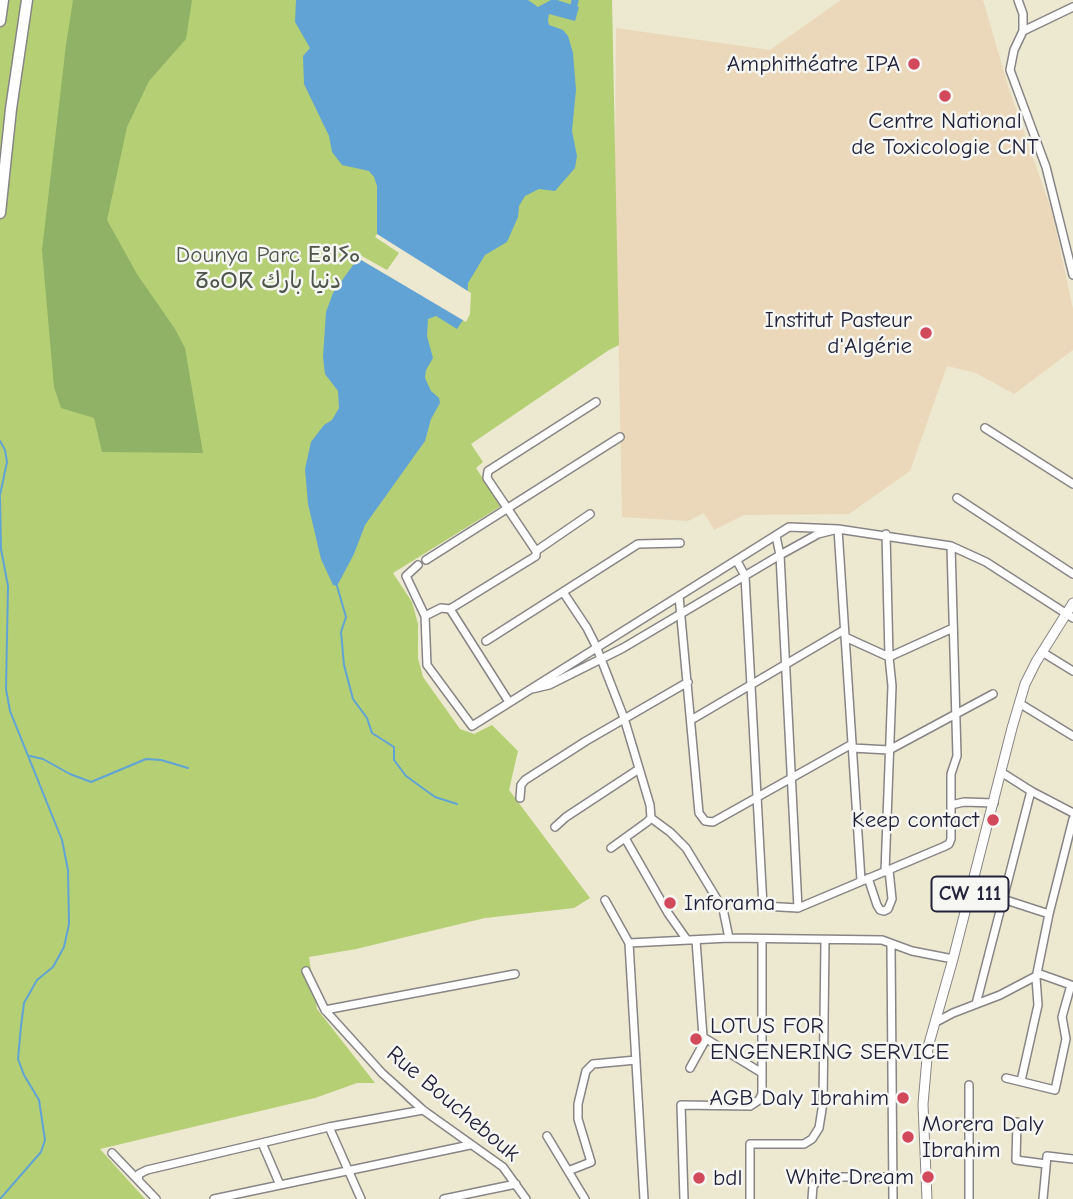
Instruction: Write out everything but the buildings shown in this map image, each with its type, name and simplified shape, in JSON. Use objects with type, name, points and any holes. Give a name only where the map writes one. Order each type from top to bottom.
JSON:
[{"type":"highway","points":[[0,21],[3,0]]},
{"type":"highway","points":[[0,213],[11,109],[27,0]]},
{"type":"main road","name":"CW 111","points":[[928,1199],[923,1104],[928,1046],[1025,684],[1042,652],[1070,615],[1073,603]]},
{"type":"street","points":[[1018,0],[1023,14],[1023,31],[1014,50],[1010,70],[1046,167],[1073,275]]},
{"type":"street","points":[[1023,31],[1073,7]]},
{"type":"street","points":[[425,616],[441,608],[450,609],[536,556],[536,551],[487,478],[488,471],[596,402]]},
{"type":"street","points":[[985,428],[1073,484]]},
{"type":"street","points":[[426,560],[620,437]]},
{"type":"street","points":[[957,498],[1073,574]]},
{"type":"street","points":[[536,551],[590,514]]},
{"type":"street","points":[[418,565],[406,576],[425,616],[427,665],[470,725],[474,725],[789,527],[886,534],[951,546],[986,562],[1070,615]]},
{"type":"street","points":[[838,529],[852,746],[864,879],[877,905],[884,911],[891,904],[887,871],[892,686],[886,534]]},
{"type":"street","points":[[525,691],[550,685],[680,615],[818,534],[838,529]]},
{"type":"street","points":[[776,536],[780,555],[798,908]]},
{"type":"street","points":[[486,641],[638,544],[680,543]]},
{"type":"street","points":[[737,561],[745,576],[763,906],[798,908],[949,844],[951,774],[957,756],[951,546]]},
{"type":"street","points":[[564,592],[596,646],[624,718],[650,805],[651,817],[686,848],[723,909],[729,938]]},
{"type":"street","points":[[679,596],[699,813],[705,821],[713,822],[790,777],[852,746],[889,750],[993,694]]},
{"type":"street","points":[[450,609],[509,702]]},
{"type":"street","points":[[889,657],[953,628]]},
{"type":"street","points":[[845,633],[889,657]]},
{"type":"street","points":[[691,720],[784,665],[845,633]]},
{"type":"street","points":[[1042,652],[1073,671]]},
{"type":"street","points":[[520,798],[521,785],[525,780],[624,718],[688,682]]},
{"type":"street","points":[[1019,703],[1073,736]]},
{"type":"street","points":[[555,827],[639,769]]},
{"type":"street","points":[[1001,772],[1073,813]]},
{"type":"street","points":[[976,1004],[1031,791]]},
{"type":"street","points":[[951,805],[964,802],[994,803]]},
{"type":"street","points":[[611,848],[651,817]]},
{"type":"street","points":[[1021,1081],[1038,1005],[1036,978],[1073,819]]},
{"type":"street","points":[[625,838],[668,913],[687,940]]},
{"type":"street","points":[[971,889],[1049,914]]},
{"type":"street","points":[[605,900],[629,943],[643,1199]]},
{"type":"street","points":[[629,943],[729,938],[882,940],[891,945],[953,959]]},
{"type":"street","points":[[696,940],[703,1037],[762,1073]]},
{"type":"street","points":[[684,1199],[681,1105],[750,1106],[759,1100],[762,1094],[762,940]]},
{"type":"street","points":[[750,1199],[750,1144],[804,1144],[812,1139],[819,1128],[823,1103],[825,941]]},
{"type":"street","points":[[891,945],[893,1199]]},
{"type":"street","name":"Rue Bouchebouk","points":[[306,971],[325,1010],[382,1073],[423,1110],[503,1167],[526,1199]]},
{"type":"street","points":[[325,1010],[515,974]]},
{"type":"street","points":[[936,1022],[1040,974],[1070,985],[1062,1017],[1066,1039],[1055,1090],[1006,1078]]},
{"type":"street","points":[[690,1068],[706,1039]]},
{"type":"street","points":[[568,1171],[591,1162],[578,1119],[578,1104],[586,1071],[593,1065],[636,1060]]},
{"type":"street","points":[[969,1085],[969,1199]]},
{"type":"street","points":[[138,1180],[139,1174],[147,1170],[329,1128],[423,1110]]},
{"type":"street","points":[[1017,1122],[1016,1160],[1046,1164]]},
{"type":"street","points":[[329,1128],[361,1199]]},
{"type":"street","points":[[547,1136],[585,1199]]},
{"type":"street","points":[[261,1143],[280,1185]]},
{"type":"street","points":[[214,1199],[470,1144]]},
{"type":"street","points":[[112,1153],[156,1199]]},
{"type":"street","points":[[1043,1199],[1046,1156],[1073,1159]]},
{"type":"street","points":[[812,1199],[814,1183],[821,1177],[892,1177]]},
{"type":"street","points":[[444,1199],[516,1184]]},
{"type":"shaded area","name":"Institut Pasteur d'Algérie","points":[[841,0],[983,0],[1009,89],[1052,212],[1073,309],[1073,350],[1014,394],[976,373],[947,366],[910,471],[849,514],[744,515],[714,530],[704,513],[688,521],[622,517],[615,163],[616,28],[770,50]]},
{"type":"green space","name":"Dounya Parc ⴹⵓⵏⵢⴰ ⵒⴰⵔⴽ دنيا بارك","points":[[0,0],[612,0],[619,345],[471,444],[483,462],[476,468],[501,506],[393,573],[412,602],[418,624],[418,658],[423,677],[460,729],[474,734],[492,725],[518,751],[509,790],[590,898],[574,908],[485,918],[356,949],[309,957],[317,1009],[375,1083],[357,1083],[315,1098],[100,1149],[145,1199],[0,1199]]},
{"type":"green space","points":[[73,0],[192,0],[186,39],[149,81],[127,127],[107,220],[137,274],[185,348],[203,453],[102,452],[94,418],[61,408],[54,387],[42,250]]},
{"type":"water","points":[[296,0],[528,0],[538,7],[557,0],[579,7],[575,21],[549,14],[548,20],[549,25],[563,30],[568,36],[573,53],[576,90],[572,131],[577,156],[575,168],[555,191],[539,189],[525,196],[507,242],[485,255],[468,283],[467,314],[457,329],[436,316],[428,319],[427,336],[433,358],[425,378],[440,403],[431,419],[425,441],[365,525],[354,554],[337,586],[333,585],[321,559],[308,504],[305,469],[311,442],[324,425],[332,420],[339,408],[338,391],[325,374],[323,357],[326,312],[333,293],[358,258],[387,275],[404,252],[377,234],[377,186],[374,177],[369,171],[342,165],[332,152],[329,136],[304,84],[303,56],[310,48],[295,22]],"holes":[[[450,280],[458,285],[455,309],[450,311],[434,302]]]},
{"type":"pier","points":[[377,234],[471,293],[470,314],[466,322],[358,258],[360,255],[387,270],[399,253],[375,237]]},
{"type":"waterway","points":[[574,5],[575,1]]},
{"type":"waterway","points":[[0,441],[7,462],[0,495]]},
{"type":"waterway","points":[[0,497],[1,549],[8,586],[6,689],[10,711],[62,840],[68,870],[69,924],[64,947],[53,967],[37,980],[24,1003],[21,1026],[18,1059],[39,1100],[45,1140],[41,1152],[0,1199]]},
{"type":"waterway","points":[[337,586],[346,617],[341,632],[344,665],[353,699],[367,718],[372,733],[394,747],[394,760],[406,776],[435,797],[457,804]]},
{"type":"waterway","points":[[30,756],[43,759],[91,782],[146,759],[161,760],[188,768]]},
{"type":"place","name":"Amphithéatre IPA","points":[[914,64]]},
{"type":"place","name":"Centre National de Toxicologie CNT","points":[[945,96]]},
{"type":"place","name":"Institut Pasteur d'Algérie","points":[[926,333]]},
{"type":"place","name":"Keep contact","points":[[993,820]]},
{"type":"place","name":"Inforama","points":[[670,903]]},
{"type":"place","name":"LOTUS FOR ENGENERING SERVICE","points":[[696,1039]]},
{"type":"place","name":"AGB Daly Ibrahim","points":[[903,1098]]},
{"type":"place","name":"Morera Daly Ibrahim","points":[[908,1137]]},
{"type":"place","name":"White Dream","points":[[928,1177]]},
{"type":"place","name":"bdl","points":[[699,1178]]}]
